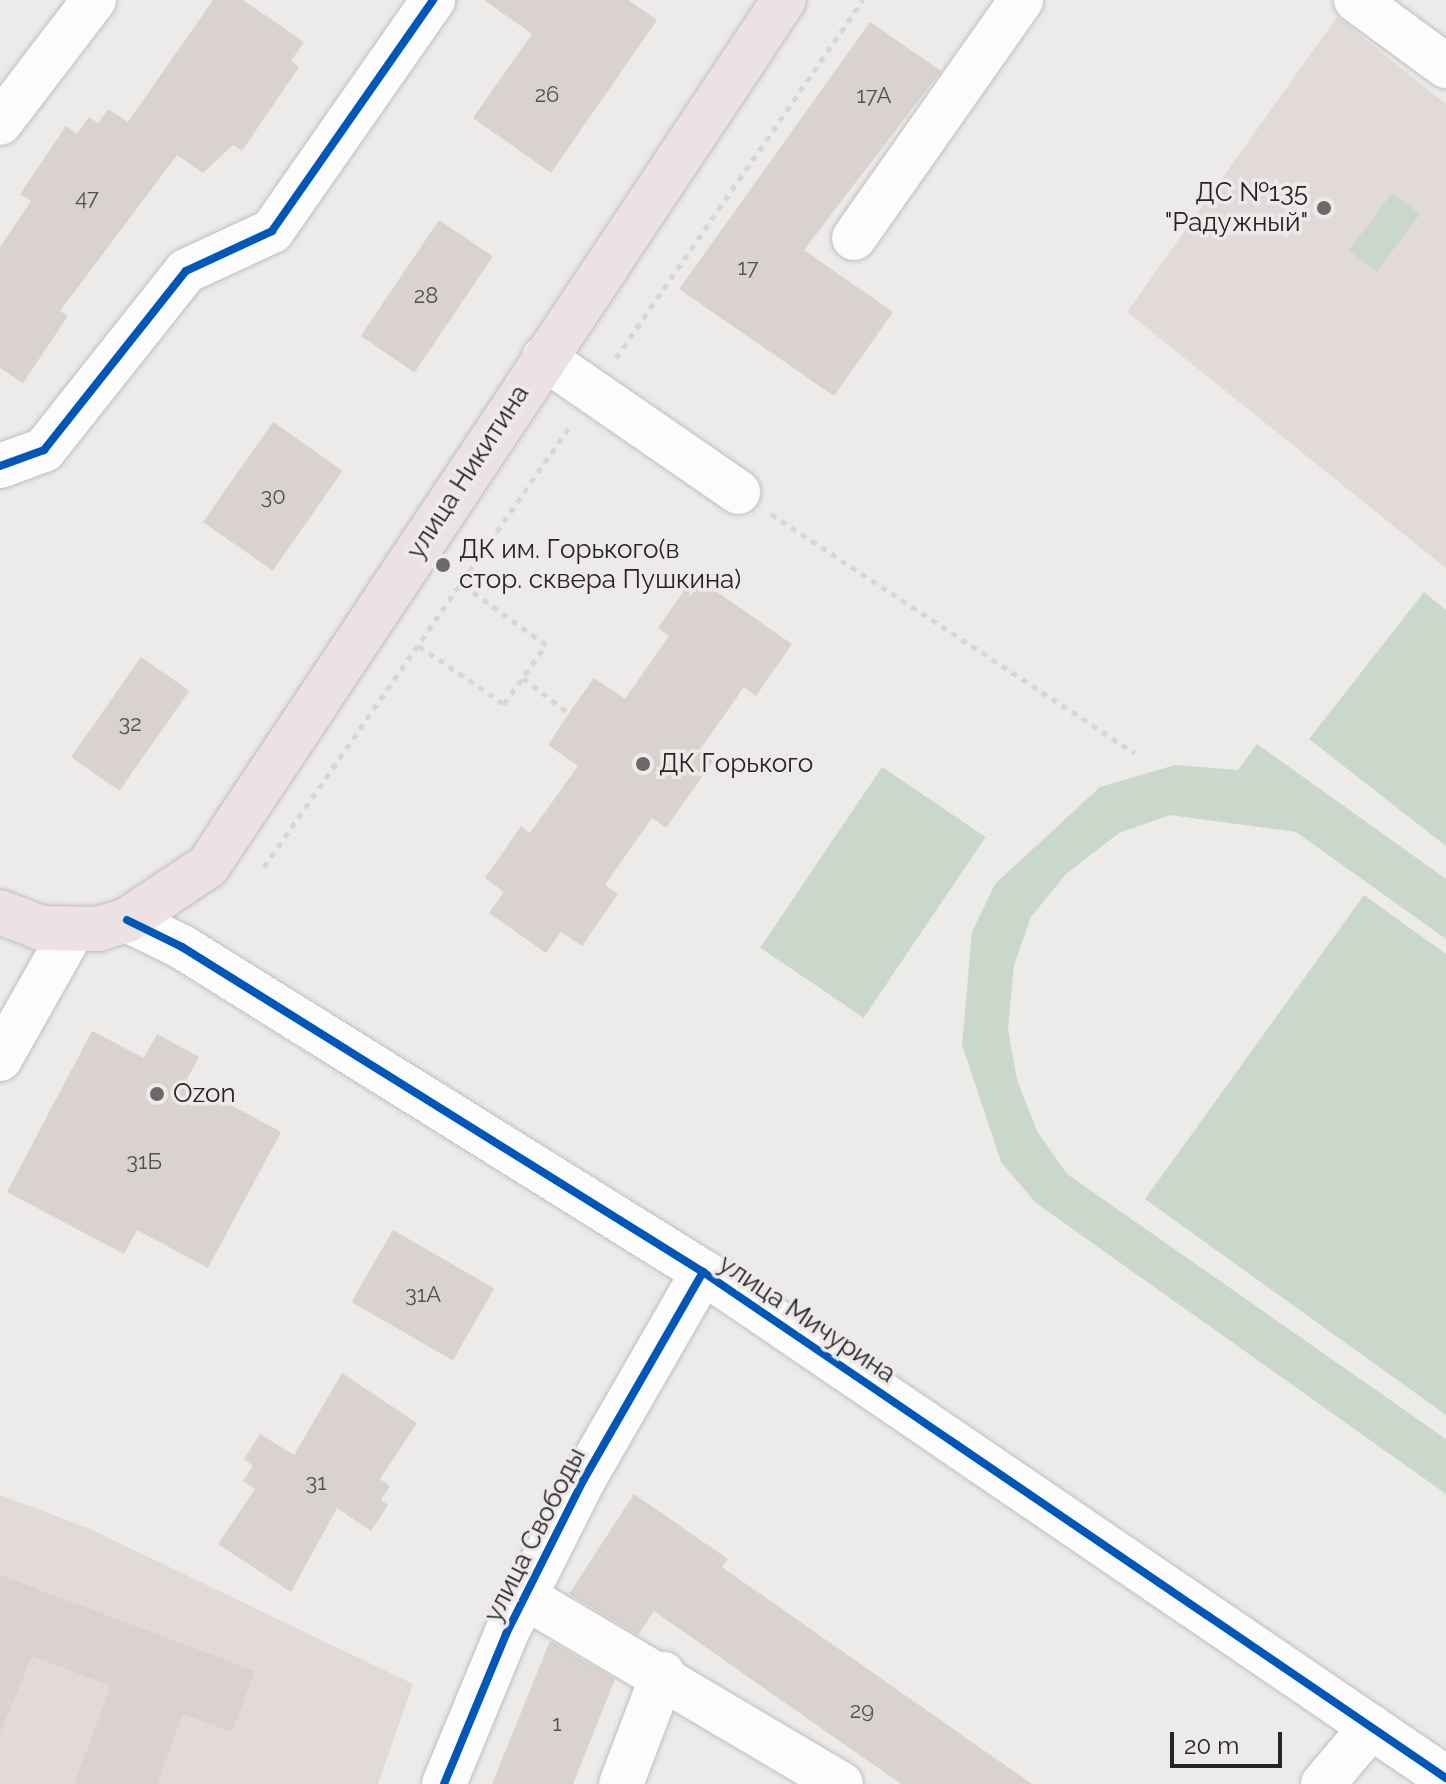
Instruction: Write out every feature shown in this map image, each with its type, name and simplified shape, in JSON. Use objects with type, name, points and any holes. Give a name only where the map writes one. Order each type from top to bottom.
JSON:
[{"type":"main road","name":"улица Никитина","points":[[127,920],[208,866],[784,0]]},
{"type":"main road","points":[[8,916],[72,931],[127,920]]},
{"type":"street","points":[[0,123],[94,0]]},
{"type":"street","points":[[0,466],[44,450],[186,271],[272,231],[433,0]]},
{"type":"street","points":[[854,238],[1021,0]]},
{"type":"street","points":[[1356,0],[1446,66]]},
{"type":"street","points":[[544,358],[738,492]]},
{"type":"street","name":"улица Мичурина","points":[[127,920],[182,947],[703,1272],[1446,1778]]},
{"type":"street","points":[[0,1059],[72,931]]},
{"type":"street","name":"улица Свободы","points":[[444,1784],[525,1597],[703,1272]]},
{"type":"street","points":[[525,1597],[663,1674],[841,1784]]},
{"type":"street","points":[[621,1784],[663,1674]]},
{"type":"street","points":[[1323,1784],[1371,1727]]},
{"type":"path","points":[[264,867],[863,0]]},
{"type":"path","points":[[738,492],[1135,753]]},
{"type":"path","points":[[419,646],[504,704],[546,645],[462,584]]},
{"type":"path","points":[[523,678],[569,713]]},
{"type":"shaded area","name":"ДС №135 \"Радужный\"","points":[[1337,17],[1446,104],[1446,568],[1127,312]]},
{"type":"shaded area","points":[[0,1495],[88,1528],[413,1684],[378,1784],[0,1784]]},
{"type":"green space","points":[[1392,193],[1420,214],[1377,272],[1349,251]]},
{"type":"green space","points":[[1424,592],[1446,610],[1446,846],[1309,739]]},
{"type":"green space","points":[[1257,744],[1446,879],[1446,939],[1296,832],[1170,815],[1119,833],[1066,874],[1031,917],[1014,965],[1008,1029],[1017,1080],[1037,1131],[1067,1174],[1446,1439],[1446,1494],[1036,1203],[1001,1162],[962,1045],[972,932],[995,884],[1100,787],[1175,765],[1238,770]]},
{"type":"green space","points":[[882,767],[986,837],[864,1018],[760,948]]},
{"type":"green space","points":[[1364,895],[1446,954],[1446,1415],[1145,1199]]},
{"type":"building","points":[[213,0],[243,0],[304,42],[291,61],[299,67],[242,151],[233,145],[203,173],[177,155],[60,311],[68,316],[23,383],[0,368],[0,247],[31,201],[20,194],[66,126],[77,134],[89,117],[98,123],[108,109],[128,122]]},
{"type":"building","points":[[484,0],[628,0],[657,20],[551,173],[473,118],[532,34]]},
{"type":"building","points":[[870,22],[941,71],[804,250],[893,312],[834,396],[679,289]]},
{"type":"building","points":[[439,220],[493,256],[415,372],[361,336]]},
{"type":"building","points":[[273,422],[343,471],[273,571],[203,522]]},
{"type":"building","name":"ДК Горького","points":[[694,576],[792,644],[756,696],[744,687],[699,751],[713,761],[666,828],[652,818],[605,885],[618,894],[582,946],[561,932],[546,953],[489,913],[504,892],[485,878],[521,826],[530,833],[578,766],[548,745],[569,713],[594,678],[625,699],[669,636],[658,628]]},
{"type":"building","points":[[141,657],[189,691],[119,791],[71,757]]},
{"type":"building","points":[[92,1031],[144,1058],[157,1034],[199,1057],[186,1081],[281,1132],[208,1268],[137,1230],[124,1254],[7,1192]]},
{"type":"building","points":[[393,1230],[494,1288],[453,1360],[351,1302]]},
{"type":"building","points":[[342,1373],[417,1423],[380,1479],[390,1486],[381,1500],[388,1505],[371,1531],[337,1508],[291,1592],[218,1544],[255,1489],[243,1481],[253,1466],[244,1459],[260,1434],[294,1455]]},
{"type":"building","points":[[634,1494],[728,1559],[722,1567],[1032,1784],[901,1784],[654,1611],[638,1635],[569,1594]]},
{"type":"building","points":[[0,1575],[255,1671],[232,1732],[183,1714],[157,1784],[74,1784],[111,1686],[32,1656],[0,1733]]},
{"type":"building","points":[[550,1641],[615,1679],[573,1784],[492,1784]]},
{"type":"cycle path","points":[[0,466],[44,450],[186,271],[272,231],[433,0]]},
{"type":"cycle path","points":[[127,920],[182,947],[703,1272],[1446,1778]]},
{"type":"cycle path","points":[[444,1784],[506,1634],[584,1479],[703,1272]]},
{"type":"place","name":"ДС №135 \"Радужный\"","points":[[1324,208]]},
{"type":"place","name":"ДК им. Горького(в стор. сквера Пушкина)","points":[[443,565]]},
{"type":"place","name":"ДК Горького","points":[[643,764]]},
{"type":"place","name":"Ozon","points":[[157,1094]]}]
